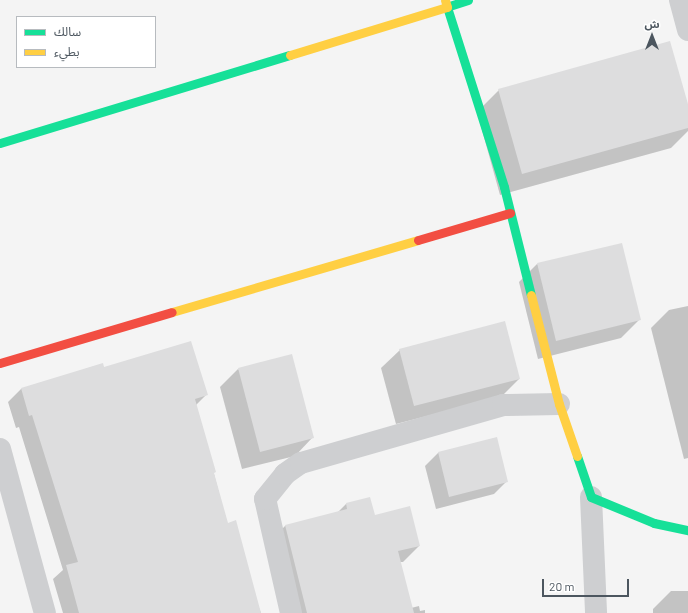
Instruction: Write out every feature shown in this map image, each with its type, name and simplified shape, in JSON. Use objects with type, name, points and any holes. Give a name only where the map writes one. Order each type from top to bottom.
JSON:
[{"type":"street","points":[[0,143],[446,4],[468,0]]},
{"type":"street","points":[[680,0],[688,30]]},
{"type":"street","points":[[446,4],[504,187],[559,404],[592,497],[596,613]]},
{"type":"street","points":[[0,363],[510,213]]},
{"type":"street","points":[[291,613],[265,499],[285,474],[301,463],[503,406],[559,404]]},
{"type":"street","points":[[0,449],[45,613]]},
{"type":"street","points":[[592,497],[654,523],[688,530]]},
{"type":"building","points":[[670,41],[688,104],[688,128],[522,174],[498,89]]},
{"type":"building","points":[[622,243],[641,320],[556,341],[537,263]]},
{"type":"building","points":[[505,321],[520,379],[414,406],[399,349]]},
{"type":"building","points":[[191,341],[208,395],[195,399],[216,472],[214,473],[228,523],[236,520],[261,613],[79,613],[66,565],[78,562],[32,415],[29,416],[21,388],[103,363],[104,367]]},
{"type":"building","points":[[292,354],[314,438],[260,452],[238,368]]},
{"type":"building","points":[[497,437],[508,482],[449,497],[438,452]]},
{"type":"building","points":[[370,497],[375,515],[410,506],[420,546],[398,551],[414,613],[307,613],[285,525],[347,509],[346,503]]},
{"type":"traffic: fast","points":[[468,0],[447,7],[504,187],[531,295]]},
{"type":"traffic: fast","points":[[0,143],[290,55]]},
{"type":"traffic: fast","points":[[577,456],[591,497],[654,523],[688,530]]},
{"type":"traffic: slow","points":[[290,55],[447,7],[445,0]]},
{"type":"traffic: slow","points":[[172,312],[418,240]]},
{"type":"traffic: slow","points":[[531,295],[559,404],[577,456]]},
{"type":"traffic: jam","points":[[418,240],[510,213]]},
{"type":"traffic: jam","points":[[0,363],[172,312]]}]
